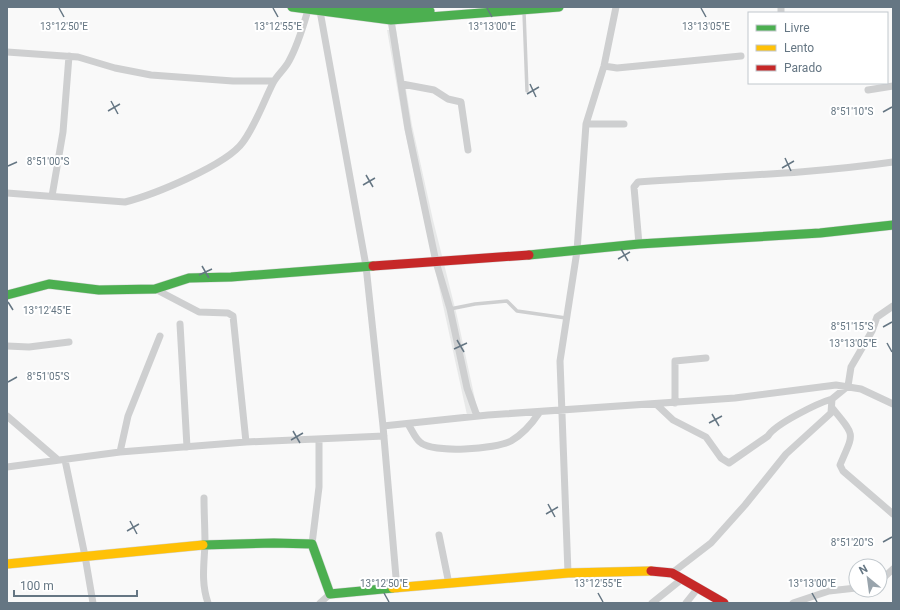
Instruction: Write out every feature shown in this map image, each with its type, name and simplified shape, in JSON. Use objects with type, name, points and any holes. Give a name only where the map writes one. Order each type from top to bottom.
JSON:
[{"type":"street","points":[[292,7],[391,20],[559,7]]},
{"type":"street","points":[[343,8],[394,12],[470,7]]},
{"type":"street","points":[[568,573],[560,361],[576,251],[586,124],[604,66],[616,7]]},
{"type":"street","points":[[7,193],[125,202],[142,198],[179,182],[227,157],[236,150],[256,121],[274,81],[289,62],[297,45],[308,10]]},
{"type":"street","points":[[320,11],[366,266],[384,436],[397,589]]},
{"type":"street","points":[[391,20],[408,129],[436,262],[450,309],[467,388],[477,416]]},
{"type":"street","points":[[7,52],[78,57],[115,68],[150,75],[233,81],[274,81]]},
{"type":"street","points":[[52,196],[66,106],[69,56]]},
{"type":"street","points":[[604,66],[617,68],[741,56]]},
{"type":"street","points":[[402,84],[434,90],[448,99],[462,102],[468,150]]},
{"type":"street","points":[[868,90],[893,86]]},
{"type":"street","points":[[586,124],[624,124]]},
{"type":"street","points":[[639,244],[634,187],[638,182],[779,172],[823,171],[893,162]]},
{"type":"street","points":[[7,295],[49,284],[99,290],[155,289],[189,278],[231,277],[436,262],[576,251],[639,244],[820,233],[893,225]]},
{"type":"street","points":[[155,289],[199,312],[228,313],[233,316],[246,442]]},
{"type":"street","points":[[656,404],[673,420],[706,436],[721,458],[730,463],[768,436],[772,430],[808,408],[832,399],[848,386],[851,367],[872,331],[877,317],[893,306]]},
{"type":"street","points":[[180,324],[187,447]]},
{"type":"street","points":[[120,452],[128,416],[160,336]]},
{"type":"street","points":[[7,346],[28,347],[69,342]]},
{"type":"street","points":[[675,403],[675,361],[706,358]]},
{"type":"street","points":[[383,426],[477,416],[675,403],[798,391],[836,385],[848,386],[871,392],[893,404]]},
{"type":"street","points":[[832,399],[833,409],[850,430],[851,437],[840,465],[843,471],[893,514]]},
{"type":"street","points":[[672,573],[711,542],[745,505],[786,454],[831,413],[833,409]]},
{"type":"street","points":[[408,424],[420,442],[426,446],[441,448],[482,448],[503,444],[510,441],[529,427],[539,413]]},
{"type":"street","points":[[7,416],[61,460],[85,556],[93,603]]},
{"type":"street","points":[[7,467],[120,452],[246,442],[384,436]]},
{"type":"street","points":[[319,439],[321,461],[312,544],[330,594]]},
{"type":"street","points":[[204,498],[205,544],[203,571],[205,594],[208,603]]},
{"type":"street","points":[[439,534],[449,584]]},
{"type":"street","points":[[7,564],[205,544],[283,542],[312,544]]},
{"type":"street","points":[[320,603],[330,594],[568,573],[642,570],[672,573],[724,603]]},
{"type":"street","points":[[652,603],[682,579]]},
{"type":"street","points":[[686,603],[698,588]]},
{"type":"street","points":[[793,603],[829,591],[848,589]]},
{"type":"lane","points":[[524,10],[527,91]]},
{"type":"lane","points":[[450,309],[475,304],[508,301],[517,311],[566,318]]},
{"type":"shaded area","points":[[387,30],[396,30],[412,125],[478,413],[467,415],[404,127]]},
{"type":"traffic: fast","points":[[292,7],[391,20],[559,7]]},
{"type":"traffic: fast","points":[[337,7],[381,12],[430,11]]},
{"type":"traffic: fast","points":[[529,255],[639,244],[820,233],[893,225]]},
{"type":"traffic: fast","points":[[7,295],[49,284],[99,290],[155,289],[189,278],[231,277],[373,266]]},
{"type":"traffic: fast","points":[[203,545],[274,543],[312,544],[330,594],[393,588]]},
{"type":"traffic: slow","points":[[7,564],[203,545]]},
{"type":"traffic: slow","points":[[393,588],[568,573],[651,571]]},
{"type":"traffic: jam","points":[[373,266],[529,255]]},
{"type":"traffic: jam","points":[[651,571],[672,573],[724,603]]}]
